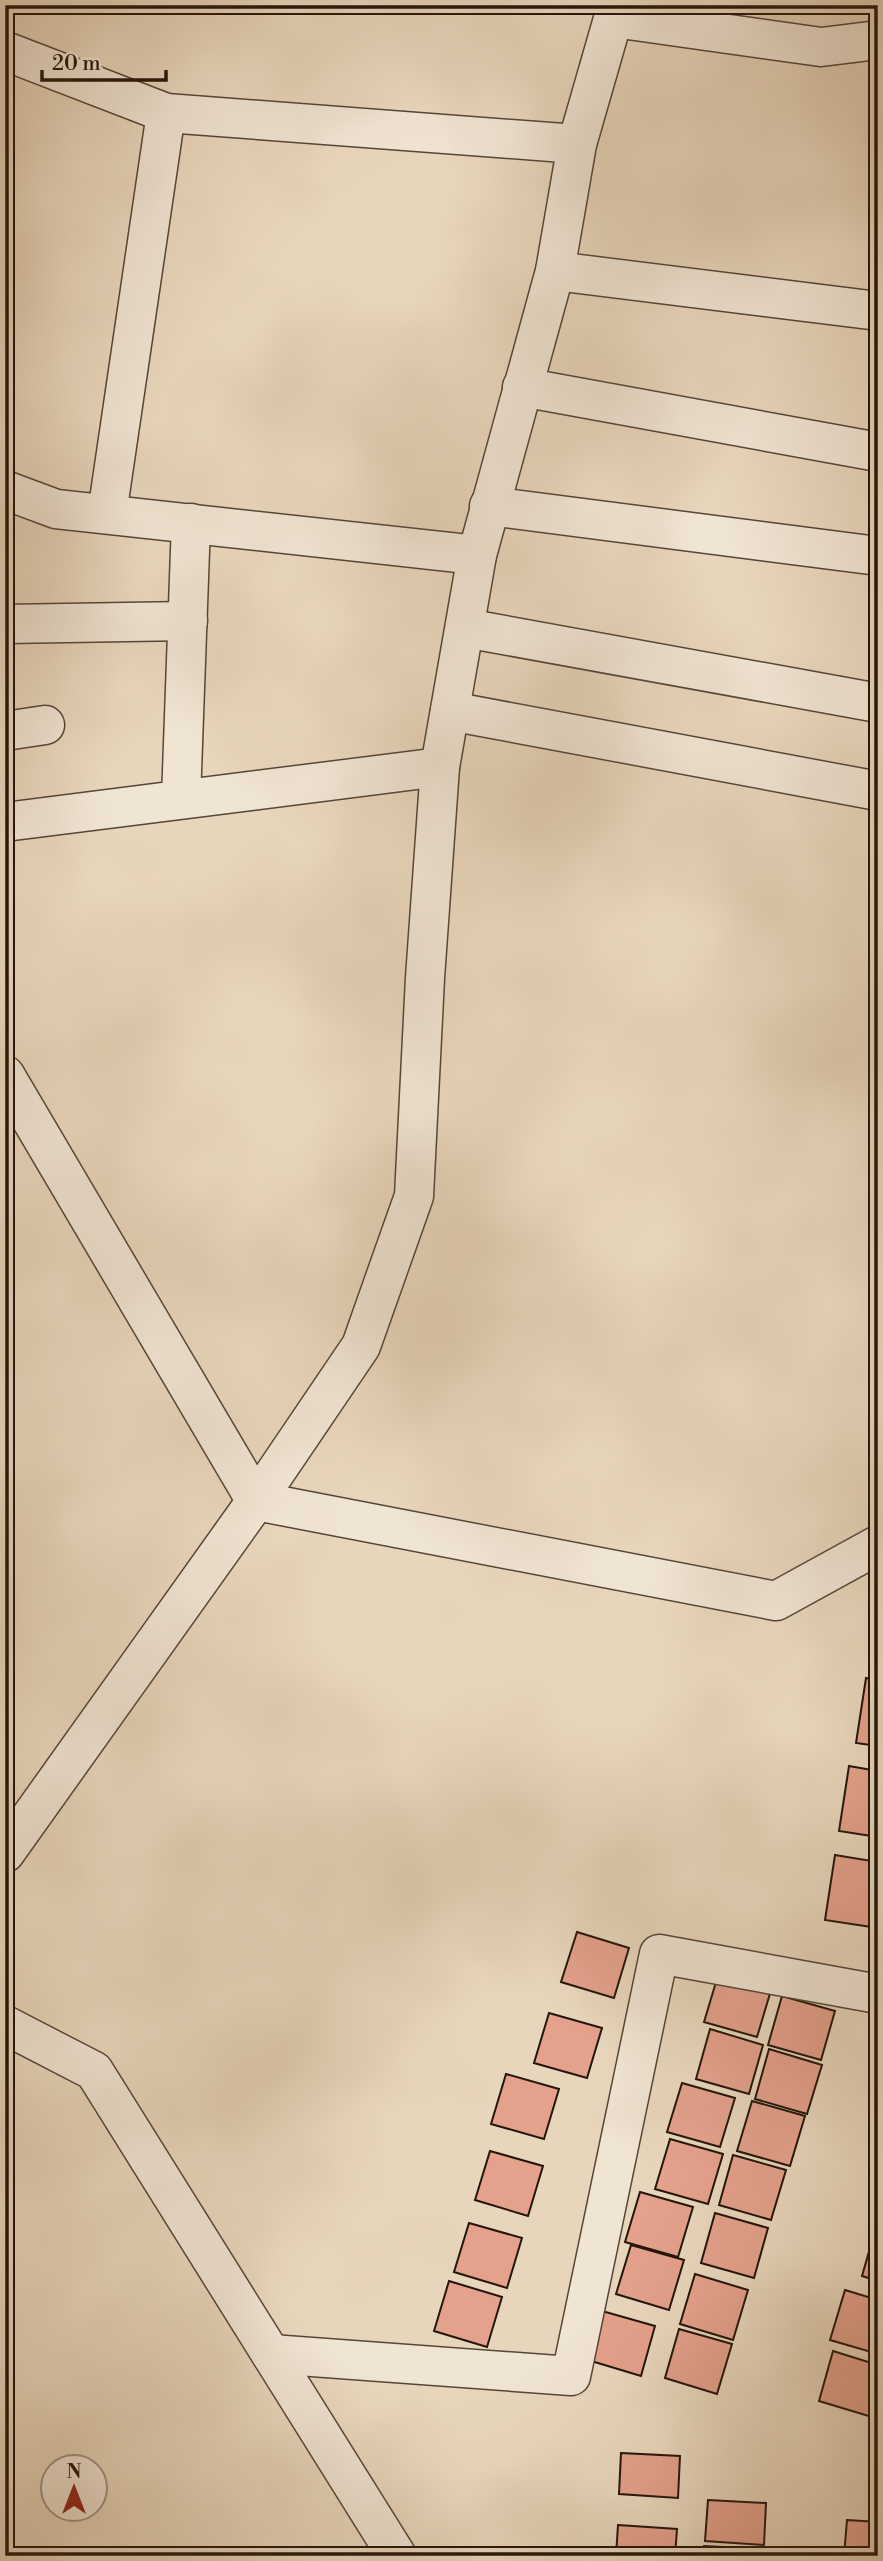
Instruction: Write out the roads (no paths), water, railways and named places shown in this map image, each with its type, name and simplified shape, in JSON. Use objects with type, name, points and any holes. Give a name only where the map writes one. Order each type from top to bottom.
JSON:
[{"type":"street","points":[[5,1853],[256,1501],[361,1346],[414,1196],[425,978],[440,767],[477,555],[555,271],[577,144],[616,12],[821,47],[878,40]]},
{"type":"street","points":[[5,51],[166,113],[577,144]]},
{"type":"street","points":[[107,514],[166,113]]},
{"type":"street","points":[[555,271],[878,311]]},
{"type":"street","points":[[522,387],[878,452]]},
{"type":"street","points":[[5,491],[56,509],[477,555]]},
{"type":"street","points":[[489,506],[878,556]]},
{"type":"street","points":[[181,799],[191,523]]},
{"type":"street","points":[[5,624],[188,621]]},
{"type":"street","points":[[465,628],[878,703]]},
{"type":"street","points":[[450,711],[878,791]]},
{"type":"street","points":[[5,731],[45,724]]},
{"type":"street","points":[[5,822],[440,767]]},
{"type":"street","points":[[5,1075],[256,1501],[776,1601],[878,1545]]},
{"type":"street","points":[[271,2354],[571,2376],[659,1954],[878,1994]]},
{"type":"street","points":[[5,2025],[94,2071],[397,2556]]}]
